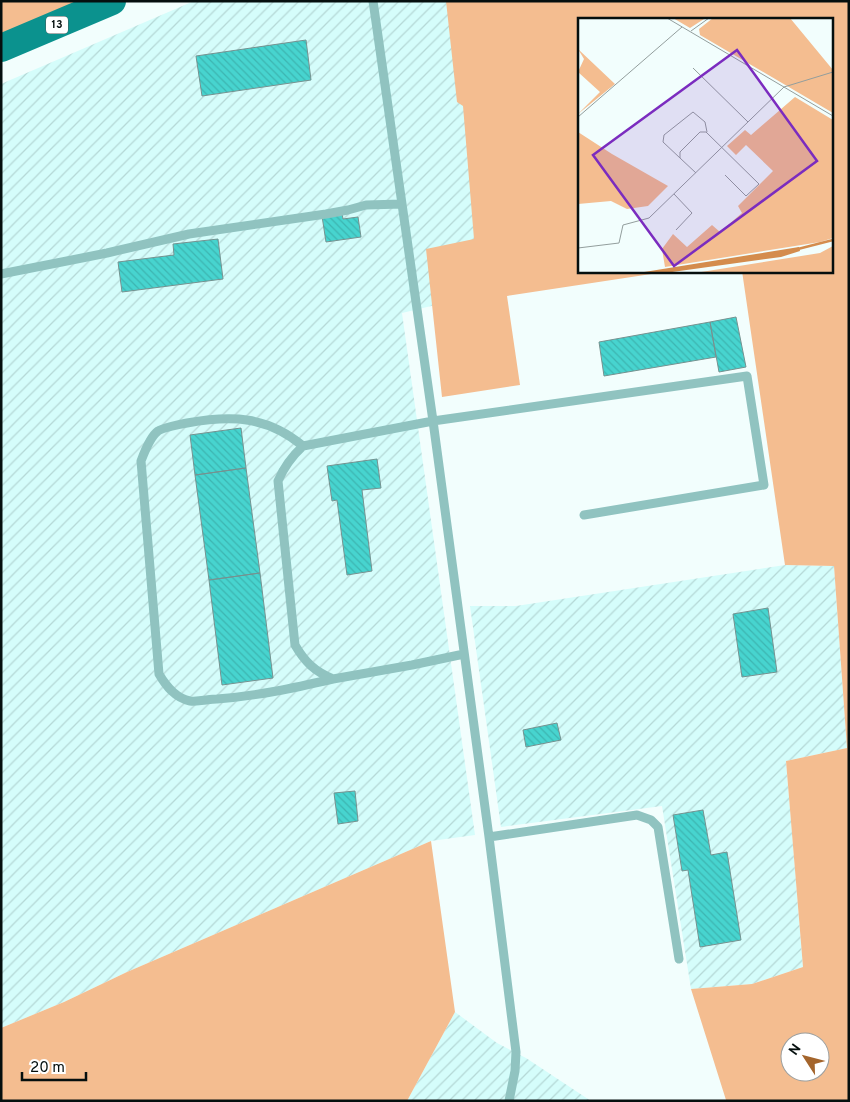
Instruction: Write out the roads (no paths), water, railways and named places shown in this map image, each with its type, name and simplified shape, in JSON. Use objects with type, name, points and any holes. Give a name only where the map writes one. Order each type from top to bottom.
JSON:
[{"type":"main road","name":"13","points":[[1,48],[112,1]]},
{"type":"lane","points":[[373,1],[433,421],[516,1052],[516,1071],[509,1101]]},
{"type":"lane","points":[[1,274],[107,254],[189,234],[326,214],[366,205],[402,204]]},
{"type":"lane","points":[[333,679],[322,675],[313,668],[303,658],[295,645],[278,481],[287,463],[303,446],[433,421],[747,376],[764,485],[584,515]]},
{"type":"lane","points":[[303,446],[276,428],[260,422],[222,419],[203,420],[158,431],[144,451],[141,461],[159,674],[164,684],[173,693],[191,701],[235,697],[268,693],[464,654]]},
{"type":"lane","points":[[489,837],[637,815],[651,820],[658,827],[679,959]]}]
